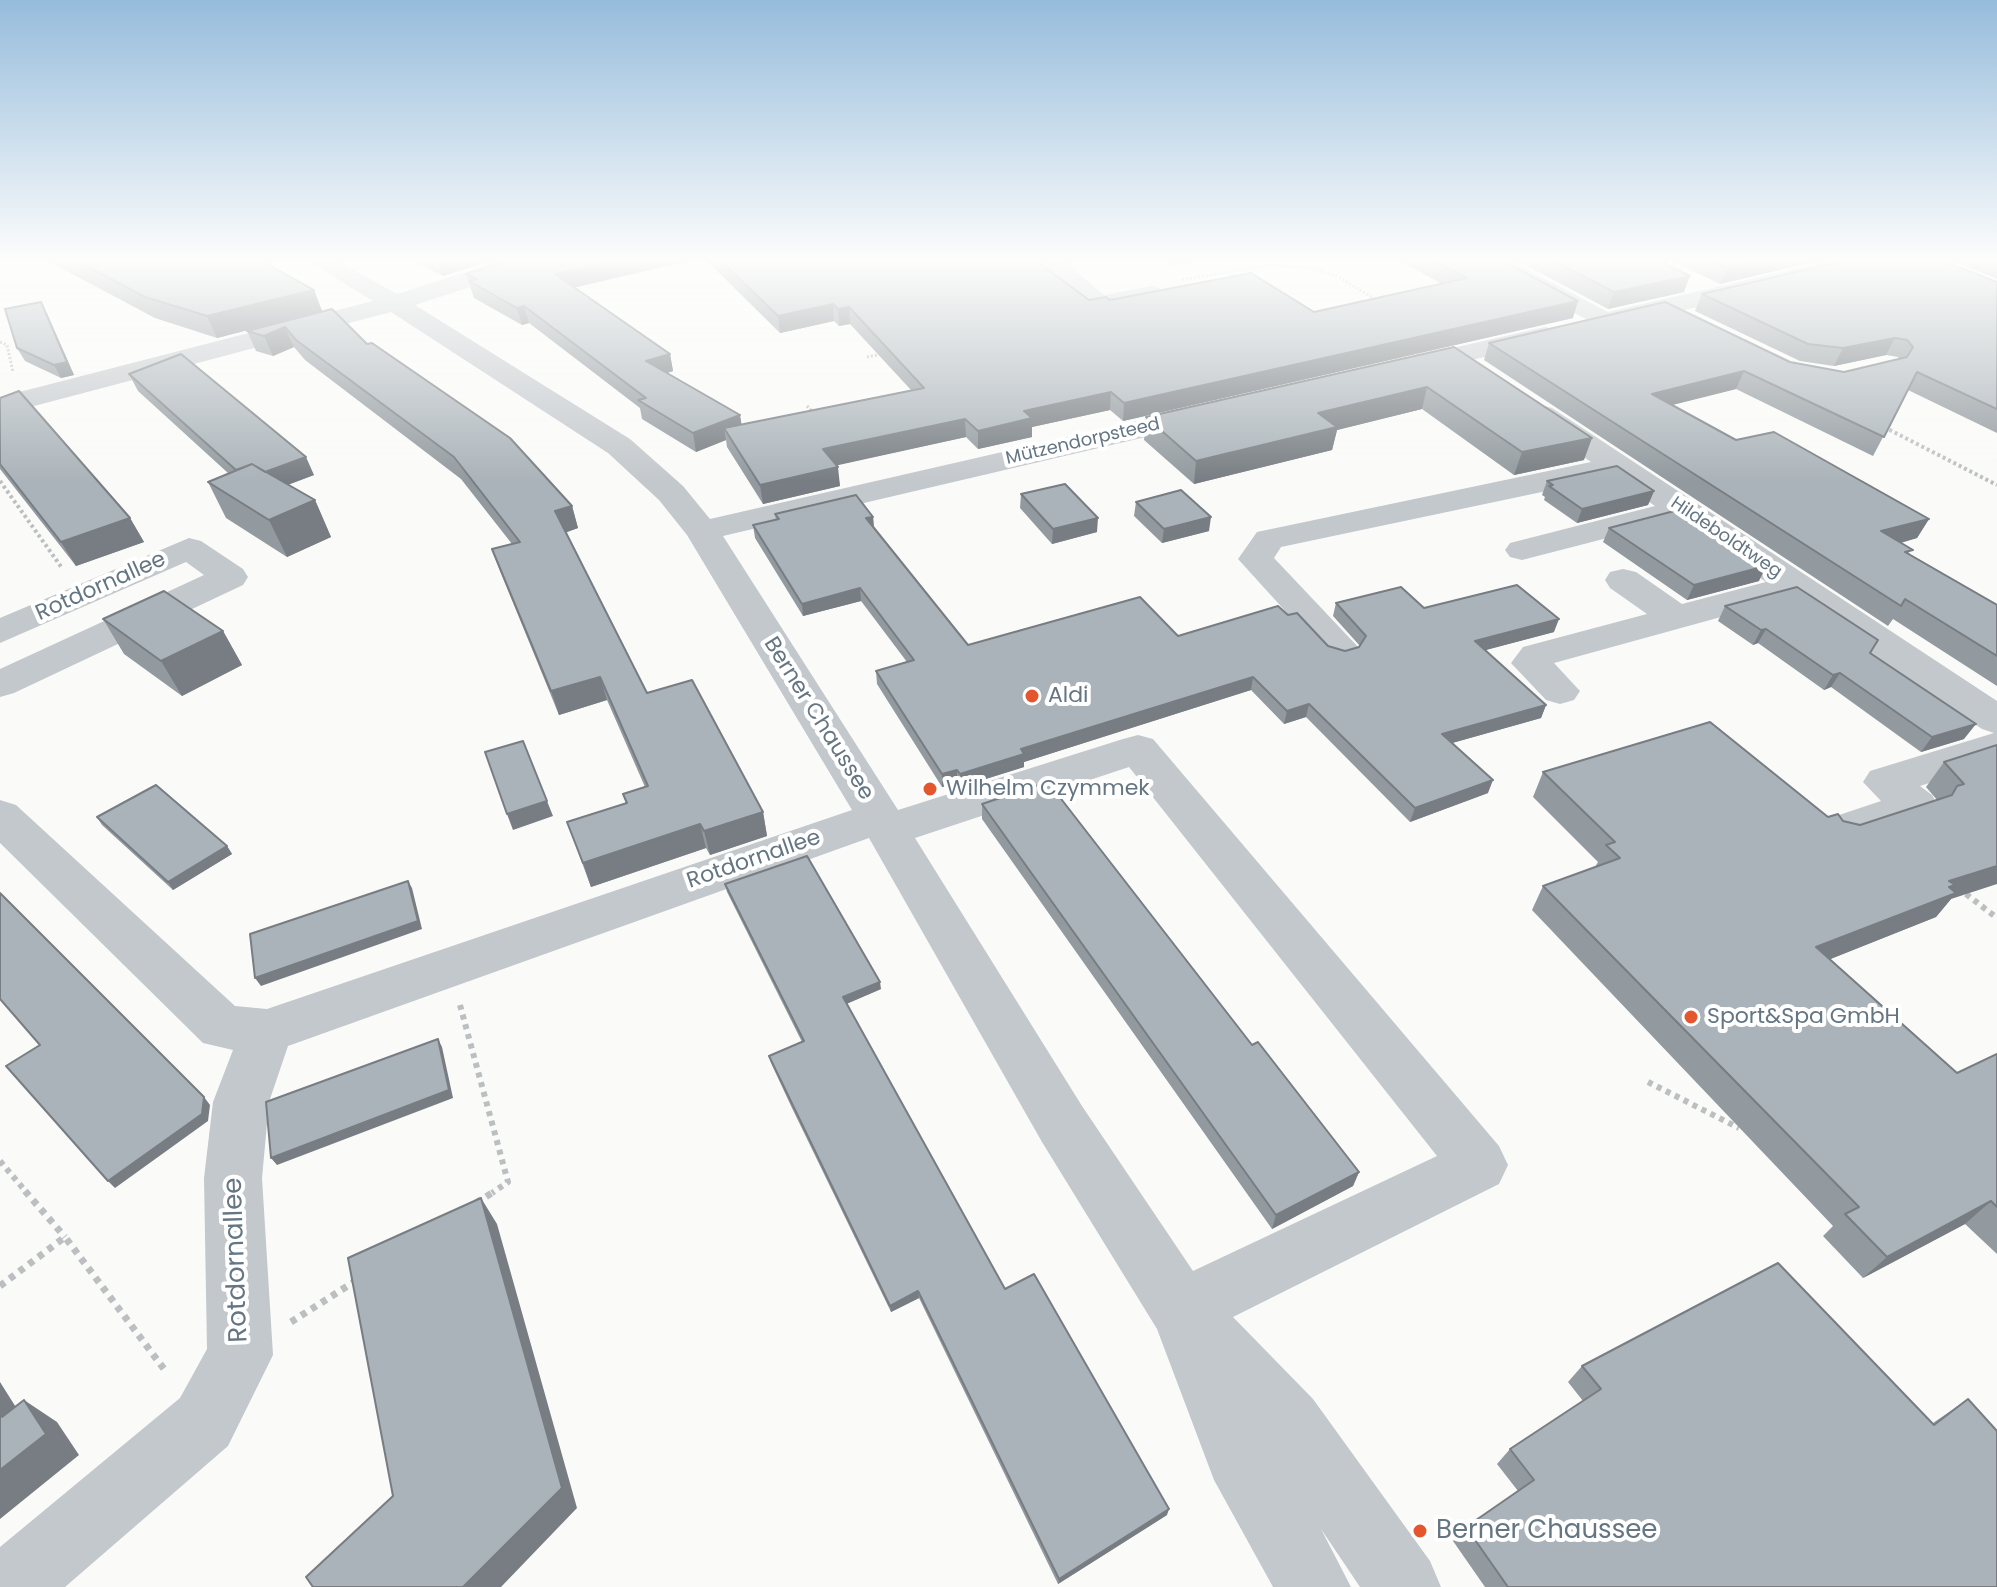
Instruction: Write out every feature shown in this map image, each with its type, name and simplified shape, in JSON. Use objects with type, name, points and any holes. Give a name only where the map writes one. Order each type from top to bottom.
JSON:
[{"type":"street","points":[[0,406],[276,334]]},
{"type":"street","name":"Berner Chaussee","points":[[444,334],[619,446],[671,493],[702,531],[883,823],[1062,1124],[1181,1309],[1289,1423],[1404,1587]]},
{"type":"street","points":[[1378,374],[1549,334]]},
{"type":"street","name":"Hildeboldtweg","points":[[1454,356],[1997,720]]},
{"type":"street","name":"Mützendorpsteed","points":[[702,531],[1226,409]]},
{"type":"street","points":[[1526,500],[1625,470]]},
{"type":"street","points":[[1341,649],[1256,559],[1269,539],[1625,470]]},
{"type":"street","points":[[1522,550],[1681,509]]},
{"type":"street","name":"Rotdornallee","points":[[0,632],[189,548],[230,577],[0,684]]},
{"type":"street","points":[[1623,580],[1675,616]]},
{"type":"street","points":[[1560,691],[1531,663],[1537,655],[1796,585]]},
{"type":"street","points":[[1843,831],[1916,806],[1885,782],[1997,746]]},
{"type":"street","name":"Rotdornallee","points":[[0,816],[222,1027],[267,1031],[883,823],[1138,749],[1479,1165],[1181,1309]]},
{"type":"street","name":"Rotdornallee","points":[[9,1587],[204,1422],[240,1355],[233,1178],[241,1102],[267,1031]]},
{"type":"street","name":"Berner Chaussee","points":[[1181,1309],[1238,1456],[1314,1587]]},
{"type":"path","points":[[867,357],[882,354]]},
{"type":"path","points":[[807,406],[817,417],[812,421]]},
{"type":"path","points":[[1873,422],[1997,485]]},
{"type":"path","points":[[0,481],[82,595]]},
{"type":"path","points":[[1966,894],[1997,918]]},
{"type":"path","points":[[450,968],[508,1182],[468,1208]]},
{"type":"path","points":[[1648,1082],[1739,1128]]},
{"type":"path","points":[[0,1161],[65,1237],[204,1422]]},
{"type":"path","points":[[0,1286],[65,1237]]},
{"type":"path","points":[[240,1355],[361,1277]]},
{"type":"building","points":[[13,334],[55,334],[67,362],[54,365],[17,348]]},
{"type":"building","points":[[291,334],[357,334],[367,344],[372,343],[510,438],[572,506],[555,511],[647,693],[692,680],[763,812],[704,831],[700,824],[583,863],[567,822],[627,803],[623,794],[648,786],[600,677],[551,691],[492,549],[520,542],[454,457]]},
{"type":"building","points":[[561,334],[641,334],[670,354],[646,361],[740,415],[693,433],[638,400],[646,398]]},
{"type":"building","points":[[874,334],[1431,334],[1124,403],[1111,392],[1024,411],[1032,418],[978,431],[965,419],[823,449],[838,467],[760,485],[724,428],[924,388]]},
{"type":"building","points":[[1527,334],[1732,334],[1790,362],[1844,372],[1907,357],[1913,347],[1907,340],[1895,338],[1843,348],[1808,344],[1787,334],[1997,334],[1997,409],[1917,372],[1884,437],[1744,371],[1652,394],[1736,440],[1774,432],[1929,519],[1881,531],[1913,550],[1905,552],[1997,605],[1997,656],[1905,599],[1901,606],[1489,343]]},
{"type":"building","points":[[1454,347],[1592,438],[1522,452],[1427,387],[1318,413],[1337,427],[1196,461],[1146,417]]},
{"type":"building","points":[[181,354],[306,457],[265,472],[252,464],[236,470],[129,374]]},
{"type":"building","points":[[19,391],[130,518],[61,542],[0,464],[0,398]]},
{"type":"building","points":[[252,464],[315,500],[269,520],[208,482]]},
{"type":"building","points":[[1617,466],[1654,491],[1582,509],[1549,486],[1553,485],[1547,481]]},
{"type":"building","points":[[1065,484],[1098,518],[1053,529],[1021,494]]},
{"type":"building","points":[[1181,490],[1211,517],[1164,529],[1136,502]]},
{"type":"building","points":[[856,495],[873,517],[866,518],[968,645],[1140,597],[1178,636],[1278,606],[1288,615],[1297,613],[1328,646],[1345,651],[1359,647],[1366,636],[1336,603],[1401,587],[1424,608],[1517,585],[1559,619],[1475,641],[1546,705],[1442,734],[1493,780],[1415,808],[1309,704],[1287,711],[1253,677],[1021,749],[1024,754],[960,774],[957,770],[942,774],[876,671],[914,660],[860,588],[802,604],[753,525],[779,519],[775,514]]},
{"type":"building","points":[[1682,509],[1766,566],[1694,585],[1609,528]]},
{"type":"building","points":[[1797,587],[1878,640],[1870,653],[1976,724],[1932,737],[1840,673],[1833,675],[1766,629],[1761,630],[1725,606]]},
{"type":"building","points":[[164,591],[223,631],[161,661],[103,619]]},
{"type":"building","points":[[1710,722],[1828,817],[1838,814],[1843,821],[1860,825],[1952,795],[1957,786],[1964,784],[1944,762],[1997,745],[1997,866],[1949,881],[1955,885],[1949,887],[1956,893],[1816,947],[1957,1073],[1997,1054],[1997,1207],[1991,1201],[1887,1257],[1845,1214],[1859,1207],[1543,886],[1620,858],[1606,845],[1615,842],[1543,772]]},
{"type":"building","points":[[523,741],[547,801],[507,814],[485,752]]},
{"type":"building","points":[[1048,782],[1252,1045],[1258,1042],[1359,1172],[1276,1215],[982,804]]},
{"type":"building","points":[[156,785],[227,846],[168,882],[97,817]]},
{"type":"building","points":[[807,856],[880,982],[843,997],[1005,1289],[1034,1274],[1169,1509],[1059,1579],[918,1291],[890,1306],[769,1056],[804,1041],[725,884]]},
{"type":"building","points":[[408,881],[418,921],[255,978],[250,934]]},
{"type":"building","points":[[0,893],[204,1097],[202,1114],[108,1181],[6,1066],[40,1045],[0,999]]},
{"type":"building","points":[[438,1039],[449,1090],[271,1158],[266,1102]]},
{"type":"building","points":[[481,1198],[562,1488],[463,1587],[313,1587],[306,1577],[393,1496],[348,1258]]},
{"type":"building","points":[[1778,1263],[1934,1425],[1968,1399],[1997,1431],[1997,1587],[1508,1587],[1466,1527],[1534,1480],[1510,1449],[1601,1389],[1582,1366]]},
{"type":"building","points":[[24,1400],[46,1434],[0,1470],[0,1414],[2,1417]]},
{"type":"place","name":"Aldi","points":[[1032,696]]},
{"type":"place","name":"Wilhelm Czymmek","points":[[930,789]]},
{"type":"place","name":"Sport&Spa GmbH","points":[[1691,1017]]},
{"type":"place","name":"Berner Chaussee","points":[[1420,1531]]}]
